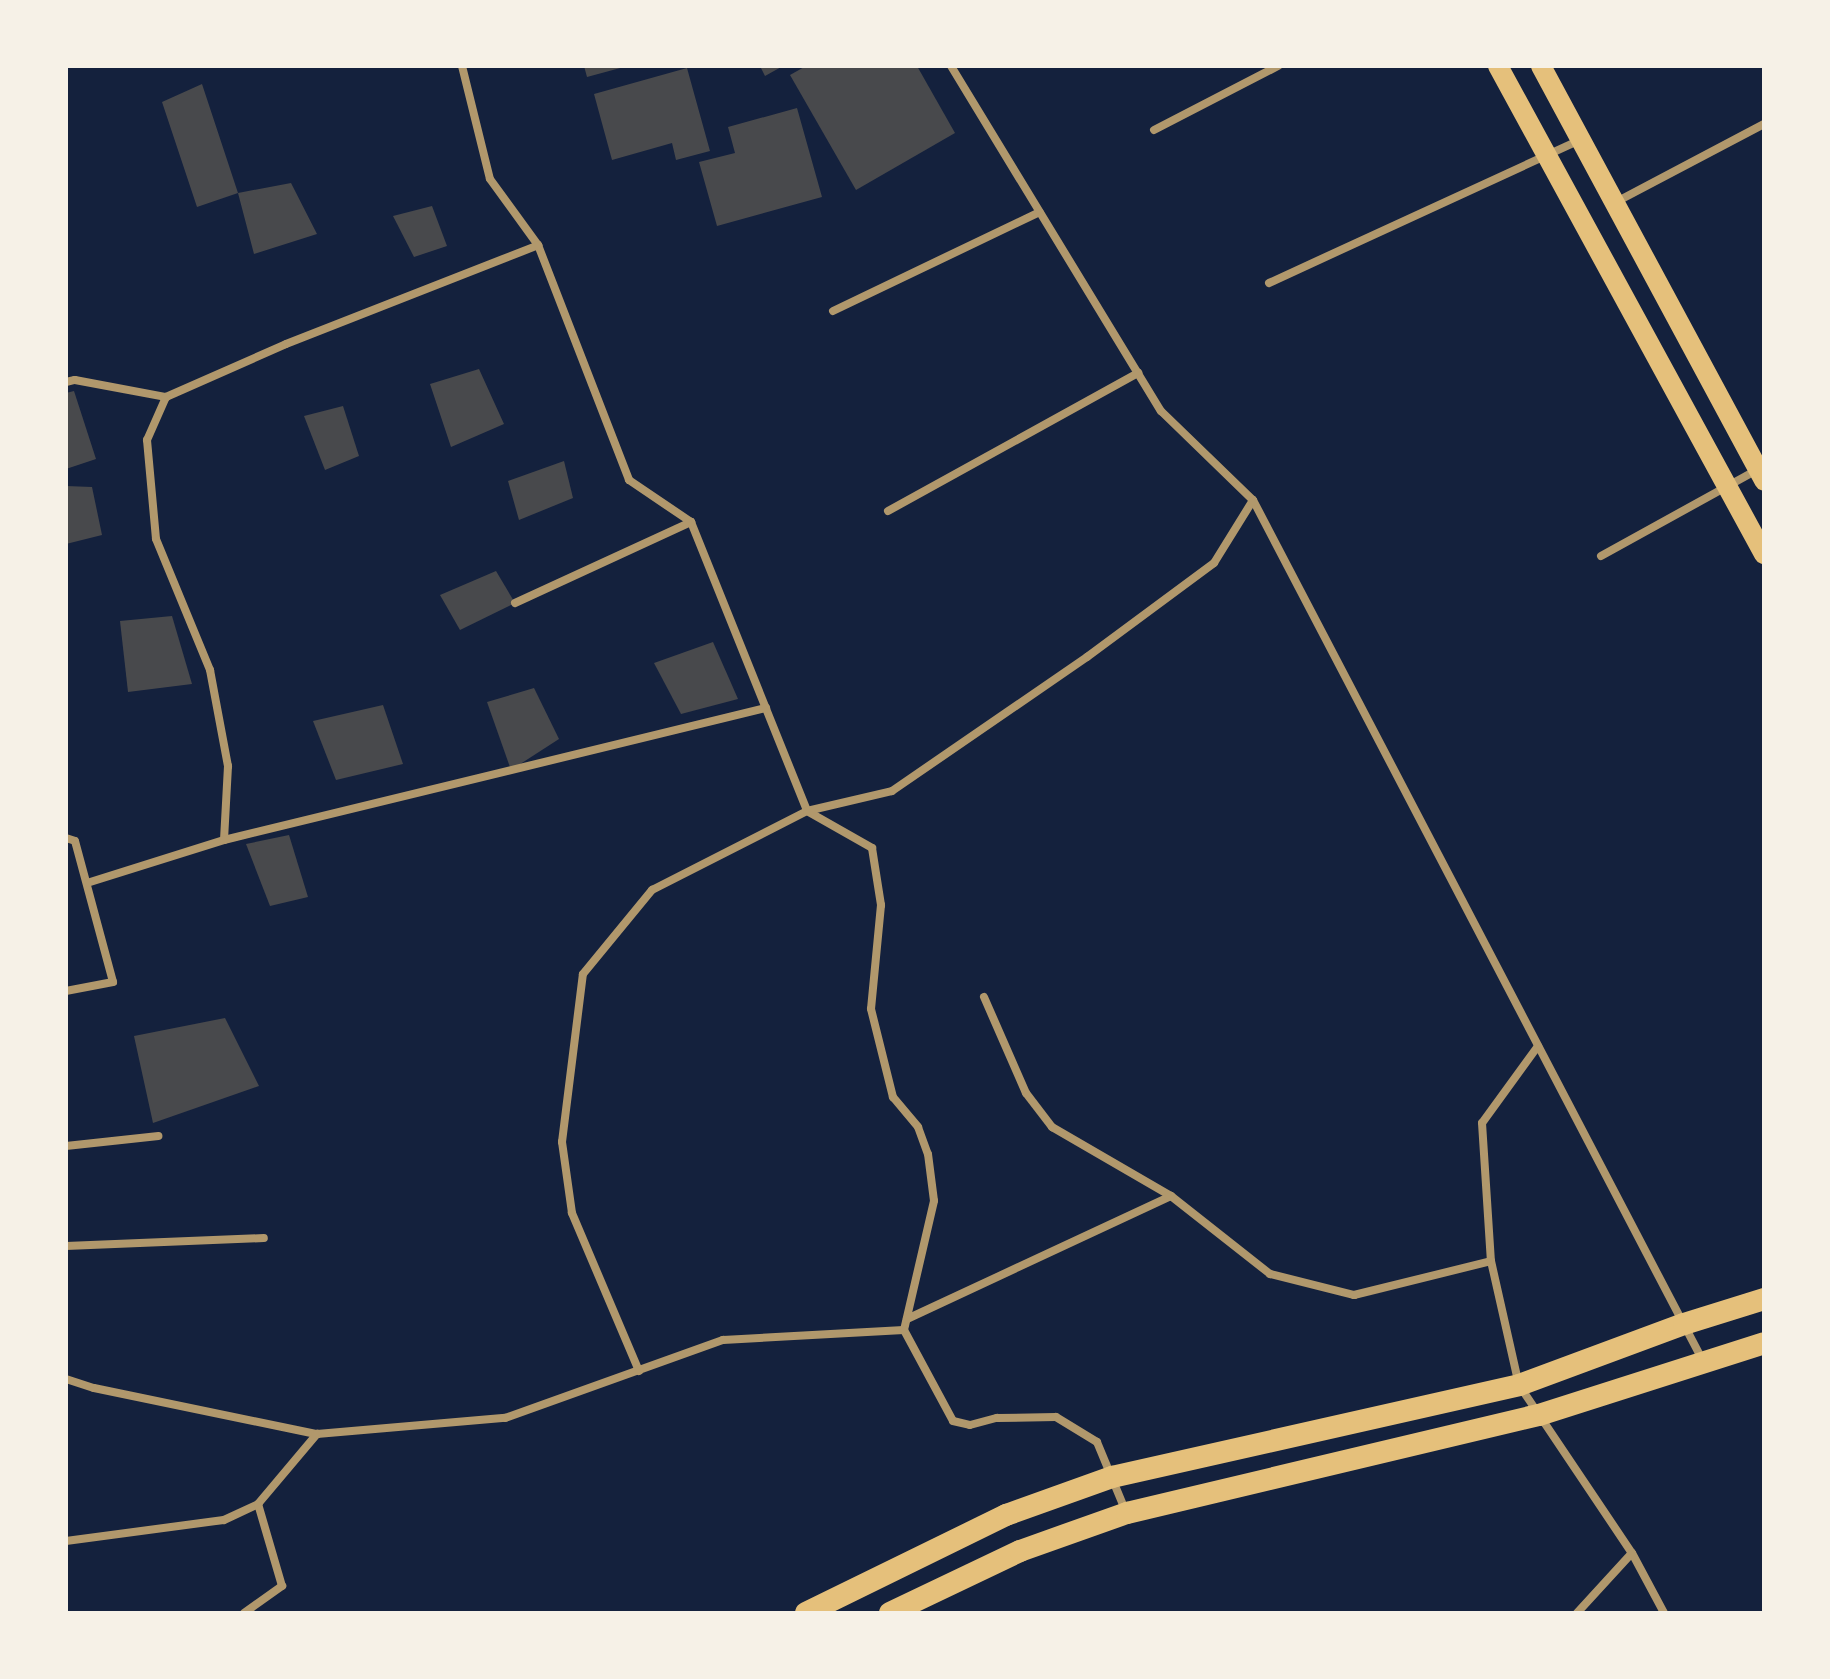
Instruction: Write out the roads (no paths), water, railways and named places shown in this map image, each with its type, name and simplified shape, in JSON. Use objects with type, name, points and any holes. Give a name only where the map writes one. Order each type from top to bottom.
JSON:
[{"type":"highway","points":[[806,1613],[1006,1515],[1112,1477],[1519,1385],[1684,1324],[1764,1299]]},
{"type":"highway","points":[[890,1613],[1020,1551],[1127,1513],[1539,1415],[1764,1343]]},
{"type":"main road","points":[[1498,66],[1764,554]]},
{"type":"main road","points":[[1541,66],[1761,475]]},
{"type":"street","points":[[462,66],[490,179],[538,245],[629,480],[691,522],[807,811],[872,848],[881,905],[871,1009],[893,1097],[918,1127],[928,1154],[934,1201],[904,1330],[953,1421],[970,1425],[997,1418],[1056,1417],[1097,1442],[1127,1513]]},
{"type":"street","points":[[951,66],[1161,411],[1253,500],[1703,1362]]},
{"type":"street","points":[[1154,130],[1278,66]]},
{"type":"street","points":[[1615,202],[1764,124]]},
{"type":"street","points":[[1269,283],[1581,140]]},
{"type":"street","points":[[833,311],[1040,212]]},
{"type":"street","points":[[66,382],[75,380],[166,397],[286,344],[538,245]]},
{"type":"street","points":[[888,511],[1138,373]]},
{"type":"street","points":[[166,397],[147,440],[156,539],[210,670],[228,766],[224,840]]},
{"type":"street","points":[[1601,556],[1726,487],[1761,475]]},
{"type":"street","points":[[639,1371],[572,1213],[562,1142],[583,974],[652,890],[807,811],[892,791],[953,751],[1214,563],[1253,500]]},
{"type":"street","points":[[515,603],[691,522]]},
{"type":"street","points":[[87,883],[224,840],[766,708]]},
{"type":"street","points":[[66,838],[75,841],[113,982],[66,991]]},
{"type":"street","points":[[984,997],[1026,1093],[1052,1127],[1171,1196],[1270,1274],[1354,1295],[1491,1261]]},
{"type":"street","points":[[1538,1046],[1482,1123],[1491,1261],[1519,1385],[1632,1553],[1664,1613]]},
{"type":"street","points":[[66,1146],[158,1136]]},
{"type":"street","points":[[907,1319],[1171,1196]]},
{"type":"street","points":[[66,1246],[264,1238]]},
{"type":"street","points":[[66,1379],[94,1388],[317,1434],[505,1418],[723,1340],[904,1330]]},
{"type":"street","points":[[66,1541],[224,1520],[258,1504],[317,1434]]},
{"type":"street","points":[[244,1613],[282,1586],[258,1504]]},
{"type":"street","points":[[1577,1613],[1632,1553]]}]
